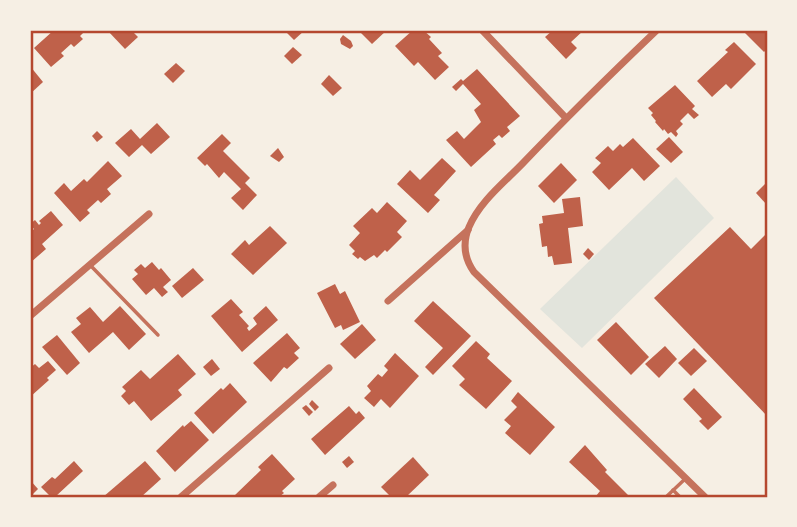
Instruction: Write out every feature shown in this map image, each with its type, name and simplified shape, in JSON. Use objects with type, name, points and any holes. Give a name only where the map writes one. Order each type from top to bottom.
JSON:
[{"type":"street","points":[[482,30],[566,117]]},
{"type":"street","points":[[388,301],[468,230],[483,204],[566,117],[657,30]]},
{"type":"street","points":[[30,316],[149,214]]},
{"type":"street","points":[[468,230],[464,252],[474,272],[705,497]]},
{"type":"street","points":[[181,497],[329,368]]},
{"type":"street","points":[[319,497],[333,485]]},
{"type":"lane","points":[[90,264],[158,335]]},
{"type":"lane","points":[[666,497],[685,478]]},
{"type":"lane","points":[[673,490],[680,497]]},
{"type":"shaded area","points":[[676,177],[714,218],[582,348],[540,309]]},
{"type":"building","points":[[54,30],[86,30],[80,36],[83,39],[74,47],[71,44],[61,53],[64,56],[51,67],[34,48]]},
{"type":"building","points":[[107,30],[131,30],[138,37],[125,49]]},
{"type":"building","points":[[284,30],[305,30],[294,40]]},
{"type":"building","points":[[358,30],[387,30],[372,44]]},
{"type":"building","points":[[413,30],[423,30],[431,37],[429,39],[442,53],[438,56],[449,67],[435,80],[418,62],[414,66],[395,46]]},
{"type":"building","points":[[553,30],[584,30],[571,42],[577,48],[566,59],[545,37]]},
{"type":"building","points":[[742,30],[767,30],[767,49],[764,52]]},
{"type":"building","points":[[343,35],[351,41],[353,46],[350,49],[341,44]]},
{"type":"building","points":[[734,42],[756,64],[731,89],[726,84],[712,97],[697,81],[728,52],[725,50]]},
{"type":"building","points":[[293,47],[302,55],[292,64],[284,56]]},
{"type":"building","points":[[176,63],[185,71],[173,83],[164,74]]},
{"type":"building","points":[[30,66],[43,82],[30,94]]},
{"type":"building","points":[[477,69],[520,116],[507,127],[510,131],[502,138],[499,135],[493,140],[496,144],[471,167],[446,140],[457,131],[464,139],[481,122],[474,110],[481,104],[463,84],[456,91],[452,87]]},
{"type":"building","points":[[329,75],[342,88],[333,96],[321,84]]},
{"type":"building","points":[[675,85],[695,106],[692,109],[699,115],[694,119],[688,113],[680,121],[683,124],[676,131],[676,137],[671,132],[668,134],[664,129],[663,131],[648,108]]},
{"type":"building","points":[[157,123],[170,137],[151,154],[142,145],[129,157],[115,143],[131,129],[140,139]]},
{"type":"building","points":[[97,131],[103,137],[97,142],[92,136]]},
{"type":"building","points":[[222,134],[231,143],[223,151],[250,178],[245,183],[257,195],[243,210],[231,198],[241,189],[224,172],[219,178],[207,164],[205,166],[197,158]]},
{"type":"building","points":[[669,137],[683,152],[671,163],[656,149]]},
{"type":"building","points":[[633,138],[660,166],[644,181],[632,168],[609,190],[592,172],[601,163],[595,158],[608,146],[613,151]]},
{"type":"building","points":[[278,148],[284,157],[279,162],[270,156]]},
{"type":"building","points":[[442,158],[456,171],[434,195],[440,200],[428,213],[397,184],[410,170],[420,180]]},
{"type":"building","points":[[108,161],[122,176],[107,189],[111,194],[101,203],[98,200],[87,210],[90,213],[80,222],[54,193],[64,183],[71,191],[84,179],[87,182]]},
{"type":"building","points":[[561,163],[577,180],[554,203],[538,186]]},
{"type":"building","points":[[767,182],[767,205],[756,193]]},
{"type":"building","points":[[580,197],[583,226],[568,228],[572,263],[554,265],[552,256],[548,257],[547,246],[542,247],[539,224],[543,223],[542,216],[564,213],[562,199]]},
{"type":"building","points":[[387,202],[407,221],[397,232],[402,237],[377,258],[374,255],[365,261],[360,257],[358,259],[352,254],[355,251],[349,245],[360,233],[353,226],[372,208],[377,213]]},
{"type":"building","points":[[51,211],[63,225],[42,244],[46,249],[30,263],[30,233],[34,229],[30,224],[35,220],[39,225],[39,221]]},
{"type":"building","points":[[270,226],[287,243],[253,275],[231,254],[245,240],[249,245]]},
{"type":"building","points":[[730,227],[751,249],[767,233],[767,416],[654,298]]},
{"type":"building","points":[[588,248],[594,254],[589,260],[583,254]]},
{"type":"building","points":[[152,262],[171,280],[163,287],[168,292],[162,297],[154,288],[146,295],[132,279],[138,274],[134,270],[141,264],[145,268]]},
{"type":"building","points":[[193,268],[204,280],[182,298],[172,286]]},
{"type":"building","points":[[335,284],[340,294],[345,291],[360,322],[343,330],[341,325],[335,328],[317,293]]},
{"type":"building","points":[[231,299],[243,312],[239,315],[249,326],[249,331],[257,324],[253,318],[266,306],[278,320],[242,352],[211,316]]},
{"type":"building","points":[[433,301],[471,336],[433,375],[425,367],[443,348],[414,321]]},
{"type":"building","points":[[120,306],[146,334],[129,350],[113,332],[89,353],[71,332],[81,324],[76,318],[90,307],[103,322]]},
{"type":"building","points":[[616,322],[649,357],[631,375],[597,340]]},
{"type":"building","points":[[362,324],[376,340],[355,359],[340,344]]},
{"type":"building","points":[[287,333],[300,348],[294,353],[299,358],[287,369],[284,367],[271,382],[253,363]]},
{"type":"building","points":[[57,335],[80,363],[67,375],[42,347]]},
{"type":"building","points":[[476,341],[490,354],[487,358],[512,381],[486,409],[459,385],[465,379],[452,366]]},
{"type":"building","points":[[665,346],[677,359],[659,378],[645,364]]},
{"type":"building","points":[[694,348],[707,361],[691,376],[678,363]]},
{"type":"building","points":[[395,353],[419,376],[390,408],[381,399],[374,407],[364,398],[371,391],[367,386],[378,374],[382,377],[388,370],[384,366]]},
{"type":"building","points":[[178,354],[196,374],[178,390],[182,395],[151,421],[134,401],[129,405],[121,396],[126,391],[122,387],[141,370],[150,379]]},
{"type":"building","points":[[212,359],[220,369],[211,376],[203,367]]},
{"type":"building","points":[[48,361],[56,370],[30,397],[30,368],[35,364],[39,368]]},
{"type":"building","points":[[230,383],[247,402],[213,434],[194,413]]},
{"type":"building","points":[[694,388],[722,417],[708,430],[699,421],[702,419],[683,399]]},
{"type":"building","points":[[518,392],[555,427],[530,455],[505,433],[511,426],[504,420],[517,407],[511,401]]},
{"type":"building","points":[[312,400],[319,407],[315,411],[309,404]]},
{"type":"building","points":[[306,405],[313,412],[309,416],[302,408]]},
{"type":"building","points":[[349,406],[356,414],[359,411],[365,418],[325,455],[311,439]]},
{"type":"building","points":[[191,421],[209,440],[175,472],[156,451],[183,425],[184,427]]},
{"type":"building","points":[[585,445],[607,470],[605,472],[628,495],[626,497],[597,497],[600,491],[569,462]]},
{"type":"building","points":[[272,454],[295,479],[282,491],[284,493],[279,497],[237,497],[235,495],[261,470],[258,467]]},
{"type":"building","points":[[349,456],[354,462],[347,468],[342,462]]},
{"type":"building","points":[[413,457],[429,475],[406,497],[391,497],[381,487]]},
{"type":"building","points":[[74,461],[83,471],[55,497],[51,497],[41,487],[52,477],[55,479]]},
{"type":"building","points":[[145,461],[161,479],[141,497],[103,497]]},
{"type":"building","points":[[30,480],[38,489],[30,497]]}]
